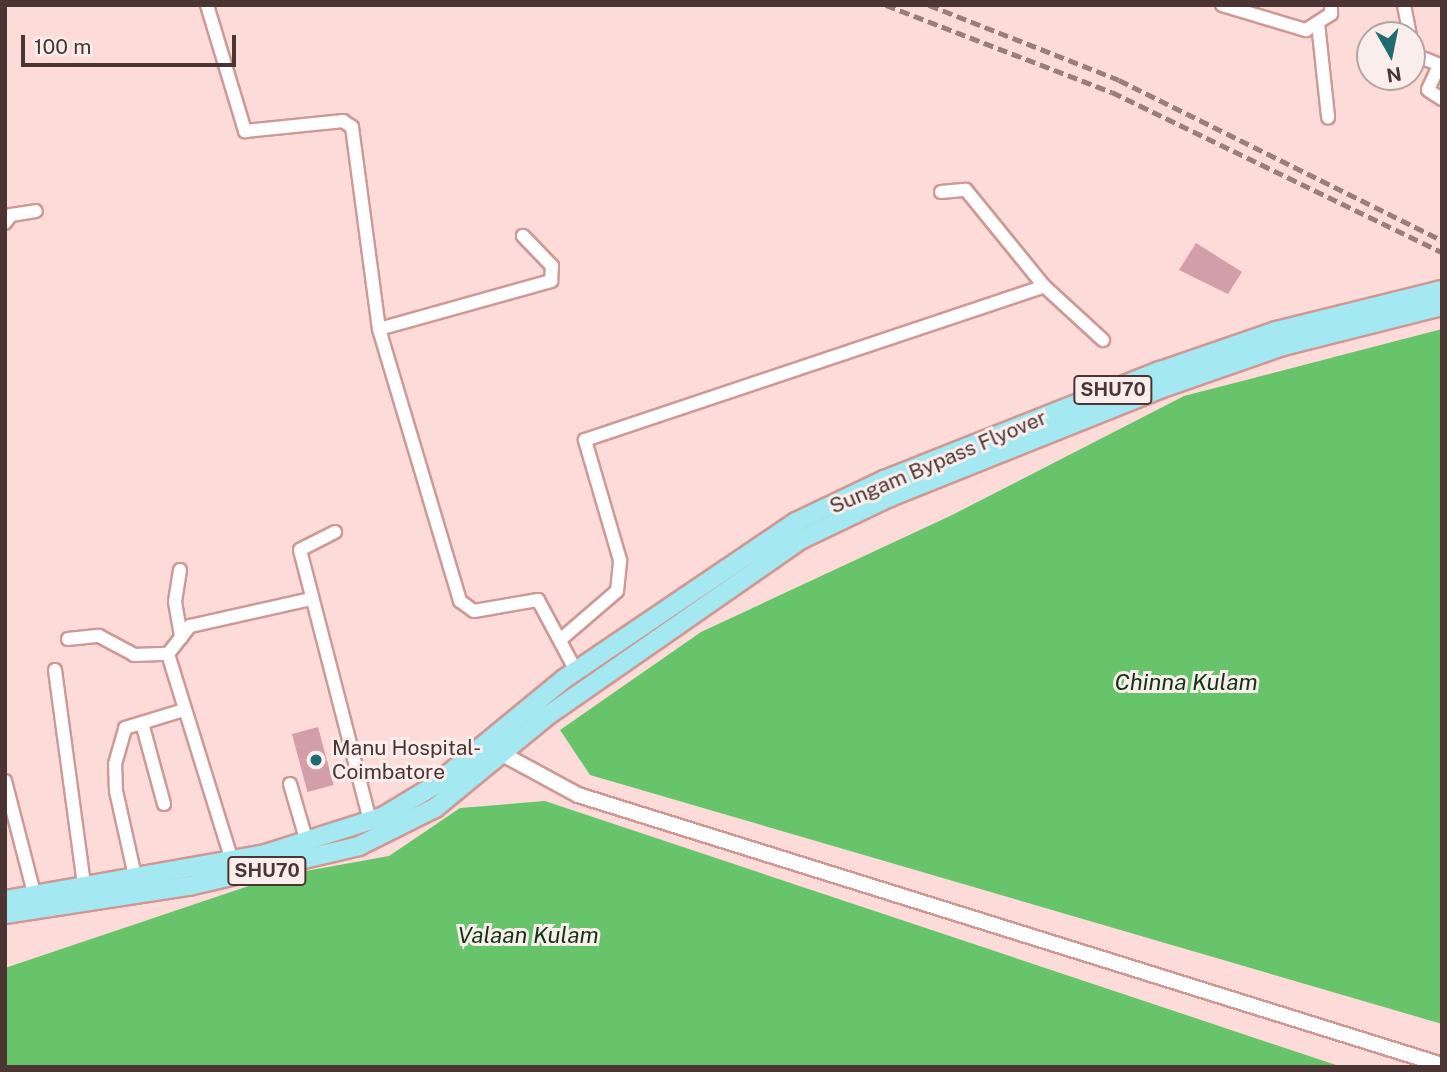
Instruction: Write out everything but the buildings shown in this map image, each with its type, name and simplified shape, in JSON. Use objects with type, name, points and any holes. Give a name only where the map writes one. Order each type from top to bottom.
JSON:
[{"type":"main road","name":"Sungam Bypass Flyover","points":[[487,741],[576,671],[884,480],[1160,371],[1276,331],[1442,290]]},
{"type":"main road","name":"Sungam Bypass Flyover","points":[[502,756],[558,708],[799,531],[1167,386],[1283,346],[1442,306]]},
{"type":"main road","name":"SHU70","points":[[5,900],[84,884],[232,861],[307,842],[370,821],[435,785],[487,741]]},
{"type":"main road","name":"SHU70","points":[[5,914],[189,887],[359,846],[435,808],[502,756]]},
{"type":"street","points":[[207,5],[245,131],[343,121],[352,127],[379,329],[460,601],[474,611],[538,600],[576,671]]},
{"type":"street","points":[[1222,5],[1306,30],[1331,14],[1331,5]]},
{"type":"street","points":[[1318,23],[1328,117]]},
{"type":"street","points":[[1440,66],[1428,90],[1442,99]]},
{"type":"street","points":[[941,192],[966,190],[1044,286],[1103,340]]},
{"type":"street","points":[[5,223],[11,215],[36,211]]},
{"type":"street","points":[[379,329],[551,281],[552,266],[523,236]]},
{"type":"street","points":[[560,640],[617,592],[620,559],[585,440],[1044,286]]},
{"type":"street","points":[[335,532],[300,550],[370,821]]},
{"type":"street","points":[[180,570],[175,602],[181,637]]},
{"type":"street","points":[[68,639],[99,636],[134,655],[167,654],[190,626],[311,599]]},
{"type":"street","points":[[167,654],[232,861]]},
{"type":"street","points":[[55,670],[84,884]]},
{"type":"street","points":[[135,876],[116,791],[115,764],[125,728],[184,710]]},
{"type":"street","points":[[142,723],[164,804]]},
{"type":"street","points":[[487,741],[502,756],[578,795],[1442,1065]]},
{"type":"street","points":[[5,781],[34,893]]},
{"type":"street","points":[[290,784],[307,842]]},
{"type":"water","name":"Chinna Kulam","points":[[1442,329],[1442,1024],[590,775],[560,730],[701,632],[950,516],[1184,396]]},
{"type":"water","name":"Valaan Kulam","points":[[545,801],[1342,1067],[5,1067],[5,968],[278,876],[389,856],[460,808]]},
{"type":"railway","points":[[886,5],[1112,92],[1442,252]]},
{"type":"railway","points":[[929,5],[1119,80],[1441,240]]},
{"type":"place","name":"Manu Hospital- Coimbatore","points":[[316,760]]}]
